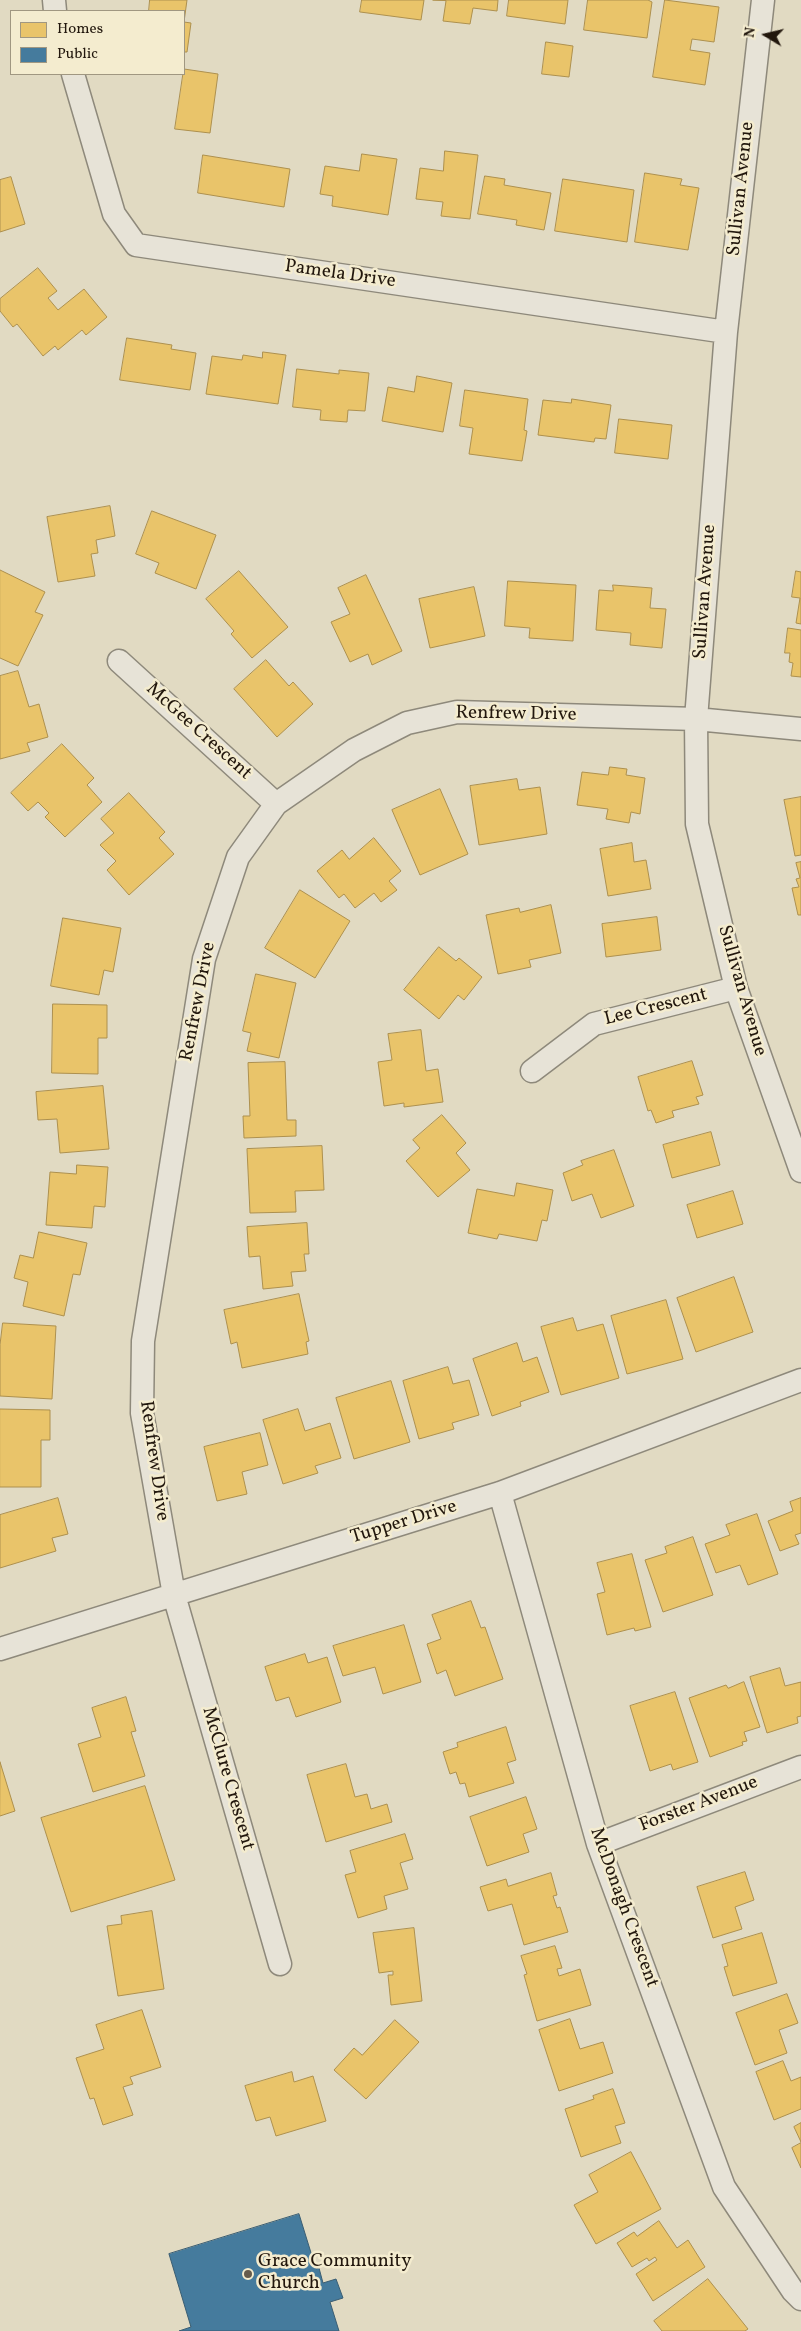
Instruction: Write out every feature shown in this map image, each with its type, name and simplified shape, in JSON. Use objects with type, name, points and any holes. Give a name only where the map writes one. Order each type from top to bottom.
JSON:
[{"type":"street","name":"Sullivan Avenue","points":[[763,0],[726,332],[696,719],[697,824],[736,988],[801,1171]]},
{"type":"street","name":"Pamela Drive","points":[[73,75],[114,214],[136,246],[726,332]]},
{"type":"street","name":"McGee Crescent","points":[[119,661],[276,804]]},
{"type":"street","name":"Renfrew Drive","points":[[174,1595],[142,1413],[143,1341],[204,959],[238,857],[276,804],[354,750],[407,723],[457,712],[696,719],[801,729]]},
{"type":"street","name":"Lee Crescent","points":[[532,1071],[594,1024],[736,988]]},
{"type":"street","name":"Tupper Drive","points":[[0,1649],[500,1494],[801,1380]]},
{"type":"street","name":"McDonagh Crescent","points":[[500,1494],[598,1844],[724,2187],[793,2291],[801,2299]]},
{"type":"street","name":"McClure Crescent","points":[[174,1595],[280,1964]]},
{"type":"street","name":"Forster Avenue","points":[[598,1844],[801,1767]]},
{"type":"building: Homes","points":[[150,0],[187,0],[185,15],[185,10],[149,10]]},
{"type":"building: Homes","points":[[362,0],[424,0],[421,20],[360,12]]},
{"type":"building: Homes","points":[[433,0],[498,0],[497,11],[473,8],[470,24],[443,21],[446,1]]},
{"type":"building: Homes","points":[[509,0],[568,0],[565,24],[507,16]]},
{"type":"building: Homes","points":[[588,0],[648,0],[652,2],[647,38],[584,30]]},
{"type":"building: Homes","points":[[665,0],[719,7],[714,42],[692,39],[690,50],[710,53],[705,85],[653,77]]},
{"type":"building: Homes","points":[[185,22],[191,23],[187,52],[185,52]]},
{"type":"building: Homes","points":[[546,42],[573,46],[569,77],[542,74]]},
{"type":"building: Homes","points":[[185,69],[218,74],[210,133],[175,129]]},
{"type":"building: Homes","points":[[445,151],[478,155],[470,219],[441,216],[443,202],[416,199],[420,168],[443,171]]},
{"type":"building: Homes","points":[[362,154],[397,159],[388,215],[332,206],[333,196],[320,194],[325,166],[359,171]]},
{"type":"building: Homes","points":[[203,155],[290,169],[284,207],[198,193]]},
{"type":"building: Homes","points":[[645,173],[682,179],[680,185],[699,188],[688,250],[635,242]]},
{"type":"building: Homes","points":[[485,176],[505,179],[504,185],[551,193],[544,230],[516,225],[517,220],[478,214]]},
{"type":"building: Homes","points":[[11,177],[25,224],[0,232],[0,180]]},
{"type":"building: Homes","points":[[563,179],[634,190],[627,242],[555,231]]},
{"type":"building: Homes","points":[[38,268],[57,291],[48,298],[58,310],[84,289],[107,317],[86,335],[82,330],[58,350],[55,346],[43,356],[17,324],[13,327],[0,311],[0,299]]},
{"type":"building: Homes","points":[[127,338],[172,345],[171,349],[196,353],[190,390],[120,380]]},
{"type":"building: Homes","points":[[263,352],[286,355],[278,404],[206,394],[212,356],[242,360],[243,355],[262,358]]},
{"type":"building: Homes","points":[[297,369],[339,374],[339,370],[369,373],[365,411],[348,410],[347,422],[320,420],[321,410],[293,407]]},
{"type":"building: Homes","points":[[417,376],[452,383],[443,432],[382,421],[388,387],[414,392]]},
{"type":"building: Homes","points":[[465,390],[528,399],[524,430],[527,431],[522,461],[469,454],[473,428],[460,426]]},
{"type":"building: Homes","points":[[572,399],[611,405],[606,439],[595,438],[594,442],[538,435],[543,400],[571,403]]},
{"type":"building: Homes","points":[[619,419],[672,425],[668,459],[615,453]]},
{"type":"building: Homes","points":[[110,506],[115,536],[96,540],[98,553],[91,554],[95,576],[58,582],[47,517]]},
{"type":"building: Homes","points":[[152,511],[216,535],[196,589],[155,573],[159,563],[136,554]]},
{"type":"building: Homes","points":[[0,570],[45,592],[35,612],[43,615],[18,666],[0,658]]},
{"type":"building: Homes","points":[[239,571],[288,627],[252,658],[231,634],[234,631],[206,599]]},
{"type":"building: Homes","points":[[796,571],[801,572],[801,624],[796,623],[800,598],[792,597]]},
{"type":"building: Homes","points":[[366,575],[402,651],[372,665],[368,654],[350,662],[331,622],[350,614],[338,588]]},
{"type":"building: Homes","points":[[508,581],[576,585],[573,641],[529,638],[530,628],[505,626]]},
{"type":"building: Homes","points":[[613,585],[652,588],[650,608],[666,609],[662,648],[630,645],[631,633],[596,630],[599,590],[613,591]]},
{"type":"building: Homes","points":[[474,587],[485,636],[430,648],[419,599]]},
{"type":"building: Homes","points":[[788,628],[801,630],[801,677],[791,676],[793,663],[789,662],[790,653],[785,653]]},
{"type":"building: Homes","points":[[266,660],[289,686],[293,682],[313,704],[277,737],[234,689]]},
{"type":"building: Homes","points":[[18,671],[29,707],[39,704],[48,737],[27,743],[30,751],[0,759],[0,676]]},
{"type":"building: Homes","points":[[62,744],[94,778],[87,785],[102,802],[65,837],[45,817],[49,813],[38,802],[28,811],[11,793]]},
{"type":"building: Homes","points":[[610,767],[627,769],[626,775],[645,778],[640,814],[631,812],[629,823],[606,819],[608,809],[577,805],[582,772],[608,775]]},
{"type":"building: Homes","points":[[517,779],[519,790],[540,787],[547,834],[479,845],[470,786]]},
{"type":"building: Homes","points":[[440,789],[468,854],[420,875],[392,810]]},
{"type":"building: Homes","points":[[129,793],[165,832],[159,838],[174,854],[129,895],[107,870],[116,861],[100,845],[114,833],[101,819]]},
{"type":"building: Homes","points":[[801,797],[801,855],[795,856],[784,800]]},
{"type":"building: Homes","points":[[374,838],[401,871],[389,881],[397,890],[381,902],[374,893],[355,908],[344,894],[339,898],[317,871],[342,850],[349,859]]},
{"type":"building: Homes","points":[[632,843],[634,862],[646,860],[651,889],[608,896],[600,849]]},
{"type":"building: Homes","points":[[801,862],[801,915],[798,915],[792,888],[799,887],[796,879],[800,878],[796,863]]},
{"type":"building: Homes","points":[[300,890],[350,921],[315,978],[265,948]]},
{"type":"building: Homes","points":[[551,905],[561,953],[529,960],[531,967],[498,974],[486,915],[519,908],[520,912]]},
{"type":"building: Homes","points":[[657,917],[661,950],[606,957],[602,924]]},
{"type":"building: Homes","points":[[63,918],[121,928],[113,972],[104,970],[99,995],[51,986]]},
{"type":"building: Homes","points":[[439,947],[456,961],[459,958],[482,977],[464,1000],[458,995],[439,1019],[404,990]]},
{"type":"building: Homes","points":[[256,974],[296,983],[279,1058],[247,1051],[251,1033],[243,1031]]},
{"type":"building: Homes","points":[[53,1004],[107,1005],[107,1038],[98,1038],[98,1074],[52,1073]]},
{"type":"building: Homes","points":[[421,1030],[426,1071],[438,1069],[443,1102],[404,1107],[404,1103],[384,1106],[378,1062],[392,1060],[388,1034]]},
{"type":"building: Homes","points":[[692,1061],[703,1095],[696,1097],[699,1104],[672,1111],[674,1117],[656,1123],[651,1110],[648,1111],[638,1077]]},
{"type":"building: Homes","points":[[285,1062],[287,1120],[296,1120],[296,1136],[244,1138],[243,1116],[250,1116],[248,1063]]},
{"type":"building: Homes","points":[[103,1086],[109,1149],[60,1153],[57,1119],[38,1120],[36,1092]]},
{"type":"building: Homes","points":[[442,1115],[466,1143],[456,1153],[470,1170],[438,1197],[406,1161],[420,1148],[413,1140]]},
{"type":"building: Homes","points":[[711,1132],[720,1165],[672,1178],[663,1145]]},
{"type":"building: Homes","points":[[322,1146],[324,1190],[295,1191],[296,1212],[250,1213],[247,1149]]},
{"type":"building: Homes","points":[[614,1150],[634,1206],[601,1218],[592,1194],[572,1201],[563,1173],[583,1165],[581,1161]]},
{"type":"building: Homes","points":[[77,1165],[108,1167],[105,1207],[94,1206],[92,1228],[46,1225],[50,1172],[76,1174]]},
{"type":"building: Homes","points":[[517,1183],[553,1190],[547,1221],[542,1220],[537,1241],[499,1234],[497,1239],[468,1233],[477,1189],[514,1196]]},
{"type":"building: Homes","points":[[733,1191],[743,1224],[697,1238],[687,1205]]},
{"type":"building: Homes","points":[[307,1223],[309,1254],[304,1254],[306,1271],[291,1272],[293,1286],[263,1289],[260,1256],[249,1257],[247,1227]]},
{"type":"building: Homes","points":[[39,1232],[87,1243],[80,1275],[73,1274],[64,1316],[23,1306],[28,1282],[14,1278],[20,1255],[33,1258]]},
{"type":"building: Homes","points":[[734,1277],[753,1332],[696,1352],[677,1298]]},
{"type":"building: Homes","points":[[299,1294],[309,1341],[306,1342],[308,1354],[242,1368],[237,1342],[231,1344],[224,1310]]},
{"type":"building: Homes","points":[[666,1300],[683,1359],[627,1374],[611,1316]]},
{"type":"building: Homes","points":[[573,1318],[577,1331],[603,1324],[619,1378],[561,1395],[541,1327]]},
{"type":"building: Homes","points":[[3,1323],[56,1326],[52,1399],[0,1396],[0,1345]]},
{"type":"building: Homes","points":[[517,1343],[523,1362],[537,1357],[549,1392],[520,1402],[521,1406],[492,1416],[473,1359]]},
{"type":"building: Homes","points":[[448,1367],[453,1384],[469,1380],[479,1415],[452,1423],[454,1429],[419,1439],[403,1381]]},
{"type":"building: Homes","points":[[391,1381],[410,1442],[354,1459],[336,1398]]},
{"type":"building: Homes","points":[[0,1409],[50,1410],[50,1440],[41,1440],[41,1487],[0,1487]]},
{"type":"building: Homes","points":[[298,1409],[305,1431],[330,1423],[341,1458],[315,1466],[318,1473],[283,1484],[263,1420]]},
{"type":"building: Homes","points":[[260,1433],[268,1465],[242,1472],[247,1494],[217,1501],[204,1447]]},
{"type":"building: Homes","points":[[58,1498],[68,1534],[52,1538],[56,1551],[0,1568],[0,1515]]},
{"type":"building: Homes","points":[[801,1498],[801,1533],[795,1535],[799,1544],[780,1551],[768,1521],[793,1511],[790,1502]]},
{"type":"building: Homes","points":[[757,1514],[778,1574],[748,1585],[740,1565],[716,1573],[705,1544],[730,1535],[726,1525]]},
{"type":"building: Homes","points":[[693,1537],[713,1595],[663,1612],[645,1560],[667,1553],[665,1547]]},
{"type":"building: Homes","points":[[632,1554],[651,1627],[635,1631],[634,1628],[607,1635],[597,1594],[605,1592],[597,1563]]},
{"type":"building: Homes","points":[[471,1601],[481,1628],[485,1627],[503,1679],[455,1696],[446,1670],[437,1674],[427,1644],[441,1639],[432,1615]]},
{"type":"building: Homes","points":[[404,1625],[421,1682],[383,1694],[375,1667],[343,1676],[333,1646]]},
{"type":"building: Homes","points":[[305,1654],[308,1663],[327,1657],[341,1702],[296,1717],[289,1697],[276,1701],[265,1667]]},
{"type":"building: Homes","points":[[780,1668],[785,1686],[801,1682],[801,1716],[797,1717],[798,1723],[767,1733],[750,1677]]},
{"type":"building: Homes","points":[[744,1682],[760,1727],[744,1732],[747,1741],[742,1742],[743,1745],[710,1757],[689,1698],[726,1685],[728,1688]]},
{"type":"building: Homes","points":[[675,1692],[698,1762],[673,1770],[671,1764],[650,1771],[630,1706]]},
{"type":"building: Homes","points":[[126,1697],[136,1731],[131,1732],[145,1776],[93,1792],[78,1744],[101,1737],[92,1708]]},
{"type":"building: Homes","points":[[506,1727],[516,1760],[507,1763],[514,1783],[469,1797],[465,1783],[460,1784],[456,1772],[450,1774],[443,1752],[458,1747],[457,1743]]},
{"type":"building: Homes","points":[[0,1762],[15,1811],[0,1816]]},
{"type":"building: Homes","points":[[346,1764],[355,1797],[367,1794],[371,1809],[387,1804],[392,1822],[326,1842],[307,1775]]},
{"type":"building: Homes","points":[[145,1786],[175,1880],[71,1912],[41,1818]]},
{"type":"building: Homes","points":[[526,1797],[537,1829],[523,1834],[529,1852],[487,1866],[470,1817]]},
{"type":"building: Homes","points":[[405,1834],[413,1859],[400,1863],[408,1889],[384,1896],[387,1909],[358,1918],[345,1875],[356,1872],[350,1851]]},
{"type":"building: Homes","points":[[745,1872],[754,1900],[735,1907],[742,1929],[713,1938],[697,1887]]},
{"type":"building: Homes","points":[[551,1873],[557,1895],[553,1896],[557,1908],[560,1907],[568,1932],[524,1945],[512,1904],[488,1911],[480,1887],[506,1879],[508,1886]]},
{"type":"building: Homes","points":[[152,1911],[164,1989],[118,1996],[107,1926],[122,1924],[121,1916]]},
{"type":"building: Homes","points":[[414,1928],[422,2001],[391,2005],[388,1975],[393,1975],[393,1971],[379,1973],[373,1933]]},
{"type":"building: Homes","points":[[762,1933],[777,1983],[733,1996],[724,1967],[728,1966],[722,1945]]},
{"type":"building: Homes","points":[[555,1946],[562,1968],[557,1969],[559,1976],[580,1969],[591,2005],[537,2021],[524,1975],[527,1974],[521,1956]]},
{"type":"building: Homes","points":[[787,1994],[798,2023],[779,2030],[787,2053],[755,2065],[736,2013]]},
{"type":"building: Homes","points":[[142,2010],[161,2067],[130,2077],[133,2084],[123,2087],[133,2115],[103,2125],[94,2098],[90,2099],[76,2058],[104,2049],[96,2025]]},
{"type":"building: Homes","points":[[570,2019],[580,2049],[603,2042],[613,2073],[559,2091],[539,2030]]},
{"type":"building: Homes","points":[[395,2020],[419,2042],[366,2099],[334,2070],[354,2048],[362,2055]]},
{"type":"building: Homes","points":[[783,2061],[791,2081],[801,2077],[801,2109],[774,2120],[756,2072]]},
{"type":"building: Homes","points":[[292,2072],[294,2082],[313,2076],[326,2121],[276,2136],[270,2117],[256,2121],[245,2086]]},
{"type":"building: Homes","points":[[613,2089],[625,2123],[615,2126],[621,2143],[581,2157],[565,2109],[594,2099],[593,2096]]},
{"type":"building: Homes","points":[[801,2123],[801,2142],[794,2127]]},
{"type":"building: Homes","points":[[801,2143],[801,2168],[792,2148]]},
{"type":"building: Homes","points":[[631,2152],[661,2209],[596,2244],[574,2205],[598,2192],[589,2175]]},
{"type":"building: Homes","points":[[659,2221],[677,2248],[688,2240],[705,2267],[653,2301],[636,2274],[657,2260],[655,2257],[649,2261],[647,2258],[632,2267],[617,2243],[634,2232],[637,2236]]},
{"type":"building: Homes","points":[[708,2279],[748,2329],[745,2331],[662,2331],[654,2321]]},
{"type":"building: Public","name":"Grace Community Church","points":[[299,2214],[316,2269],[319,2268],[323,2283],[336,2279],[343,2298],[330,2302],[339,2331],[179,2331],[191,2327],[169,2254]]},
{"type":"place","name":"Grace Community Church","points":[[248,2274]]}]
